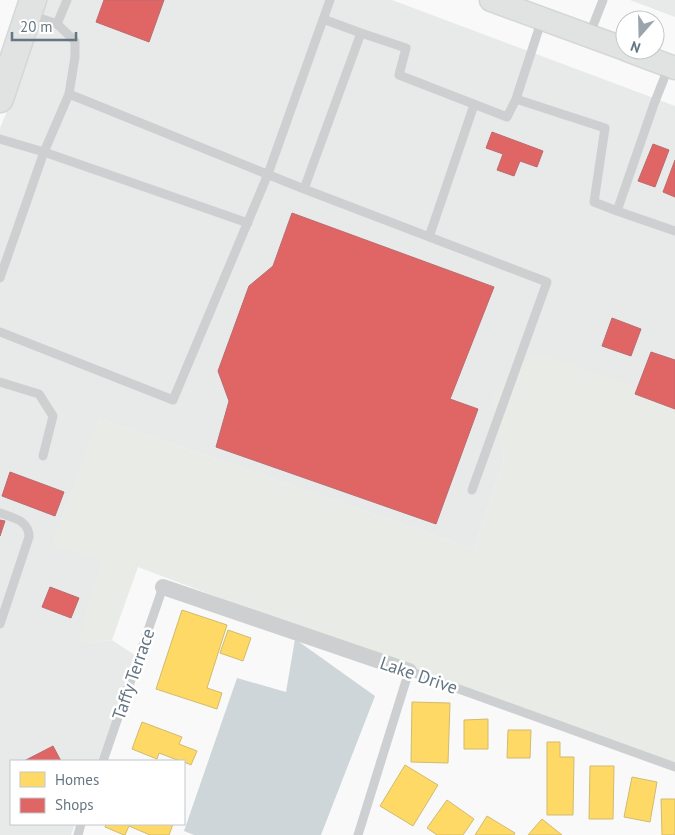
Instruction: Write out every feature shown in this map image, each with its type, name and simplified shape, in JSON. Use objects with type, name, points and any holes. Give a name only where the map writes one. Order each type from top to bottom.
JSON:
[{"type":"main road","points":[[491,0],[615,46]]},
{"type":"main road","points":[[0,98],[31,7]]},
{"type":"main road","points":[[653,60],[672,67]]},
{"type":"street","name":"Lake Drive","points":[[162,587],[409,671]]},
{"type":"lane","points":[[56,24],[67,0]]},
{"type":"lane","points":[[0,332],[173,400],[268,174],[330,0]]},
{"type":"lane","points":[[589,36],[603,0]]},
{"type":"lane","points":[[0,278],[44,152],[68,94],[75,58],[75,41],[56,24],[31,7]]},
{"type":"lane","points":[[323,19],[406,48],[399,75],[508,117],[516,100],[542,18]]},
{"type":"lane","points":[[304,189],[361,33]]},
{"type":"lane","points":[[617,211],[654,104],[672,67]]},
{"type":"lane","points":[[68,94],[304,189],[547,282],[472,490]]},
{"type":"lane","points":[[516,100],[605,128],[594,202],[675,231]]},
{"type":"lane","points":[[429,237],[474,105]]},
{"type":"lane","points":[[0,139],[44,152],[248,223]]},
{"type":"lane","points":[[0,382],[39,394],[53,416],[43,456]]},
{"type":"lane","points":[[0,513],[25,524],[30,537],[0,624]]},
{"type":"lane","name":"Taffy Terrace","points":[[103,760],[162,587]]},
{"type":"lane","points":[[358,835],[409,671]]},
{"type":"lane","name":"Lake Drive","points":[[409,671],[675,766]]},
{"type":"shaded area","points":[[45,0],[392,0],[675,106],[675,401],[493,399],[504,460],[474,549],[98,418],[101,561],[86,643],[112,640],[136,656],[98,760],[10,760],[10,825],[75,825],[71,835],[0,835],[0,128]]},
{"type":"shaded area","points":[[630,0],[675,0],[675,17],[665,13],[665,10],[656,10]]},
{"type":"shaded area","points":[[539,353],[675,401],[675,771],[138,567],[112,640],[86,643],[78,640],[101,561],[51,545],[98,418],[474,549],[504,460],[492,399],[511,369]]},
{"type":"shaded area","points":[[295,639],[375,696],[321,835],[194,835],[184,831],[237,678],[286,692]]},
{"type":"building: Homes","points":[[182,610],[227,625],[207,688],[222,693],[217,709],[156,689]]},
{"type":"building: Homes","points":[[228,630],[251,638],[243,661],[220,653]]},
{"type":"building: Homes","points":[[412,702],[450,703],[448,763],[411,762]]},
{"type":"building: Homes","points":[[488,719],[488,749],[464,749],[464,720]]},
{"type":"building: Homes","points":[[142,722],[182,737],[179,744],[197,751],[191,765],[185,762],[185,760],[177,760],[159,753],[157,759],[132,749]]},
{"type":"building: Homes","points":[[508,730],[531,730],[530,758],[507,758]]},
{"type":"building: Homes","points":[[547,742],[560,742],[560,757],[574,757],[573,815],[547,815]]},
{"type":"building: Homes","points":[[405,765],[438,785],[413,826],[380,806]]},
{"type":"building: Homes","points":[[590,766],[614,766],[613,819],[589,819]]},
{"type":"building: Homes","points":[[632,777],[657,782],[650,822],[624,817]]},
{"type":"building: Homes","points":[[661,799],[675,799],[675,835],[662,835]]},
{"type":"building: Homes","points":[[447,800],[474,819],[463,835],[437,835],[427,828]]},
{"type":"building: Homes","points":[[487,816],[515,833],[514,835],[475,835]]},
{"type":"building: Homes","points":[[542,819],[562,835],[528,835]]},
{"type":"building: Homes","points":[[106,825],[173,825],[169,835],[150,835],[129,826],[124,835],[105,827]]},
{"type":"building: Shops","points":[[104,0],[164,0],[149,42],[96,22]]},
{"type":"building: Shops","points":[[492,132],[543,151],[537,167],[520,161],[514,176],[497,170],[503,154],[486,148]]},
{"type":"building: Shops","points":[[653,144],[669,150],[655,187],[638,181]]},
{"type":"building: Shops","points":[[675,160],[675,197],[663,192]]},
{"type":"building: Shops","points":[[292,213],[494,287],[450,399],[478,409],[436,524],[216,447],[229,401],[218,371],[249,286],[273,266]]},
{"type":"building: Shops","points":[[612,318],[641,329],[631,356],[602,346]]},
{"type":"building: Shops","points":[[651,352],[675,360],[675,409],[635,394]]},
{"type":"building: Shops","points":[[10,472],[64,492],[55,516],[2,496]]},
{"type":"building: Shops","points":[[0,520],[5,521],[0,536]]},
{"type":"building: Shops","points":[[50,587],[79,598],[71,618],[42,607]]},
{"type":"building: Shops","points":[[53,746],[60,760],[26,760]]}]
